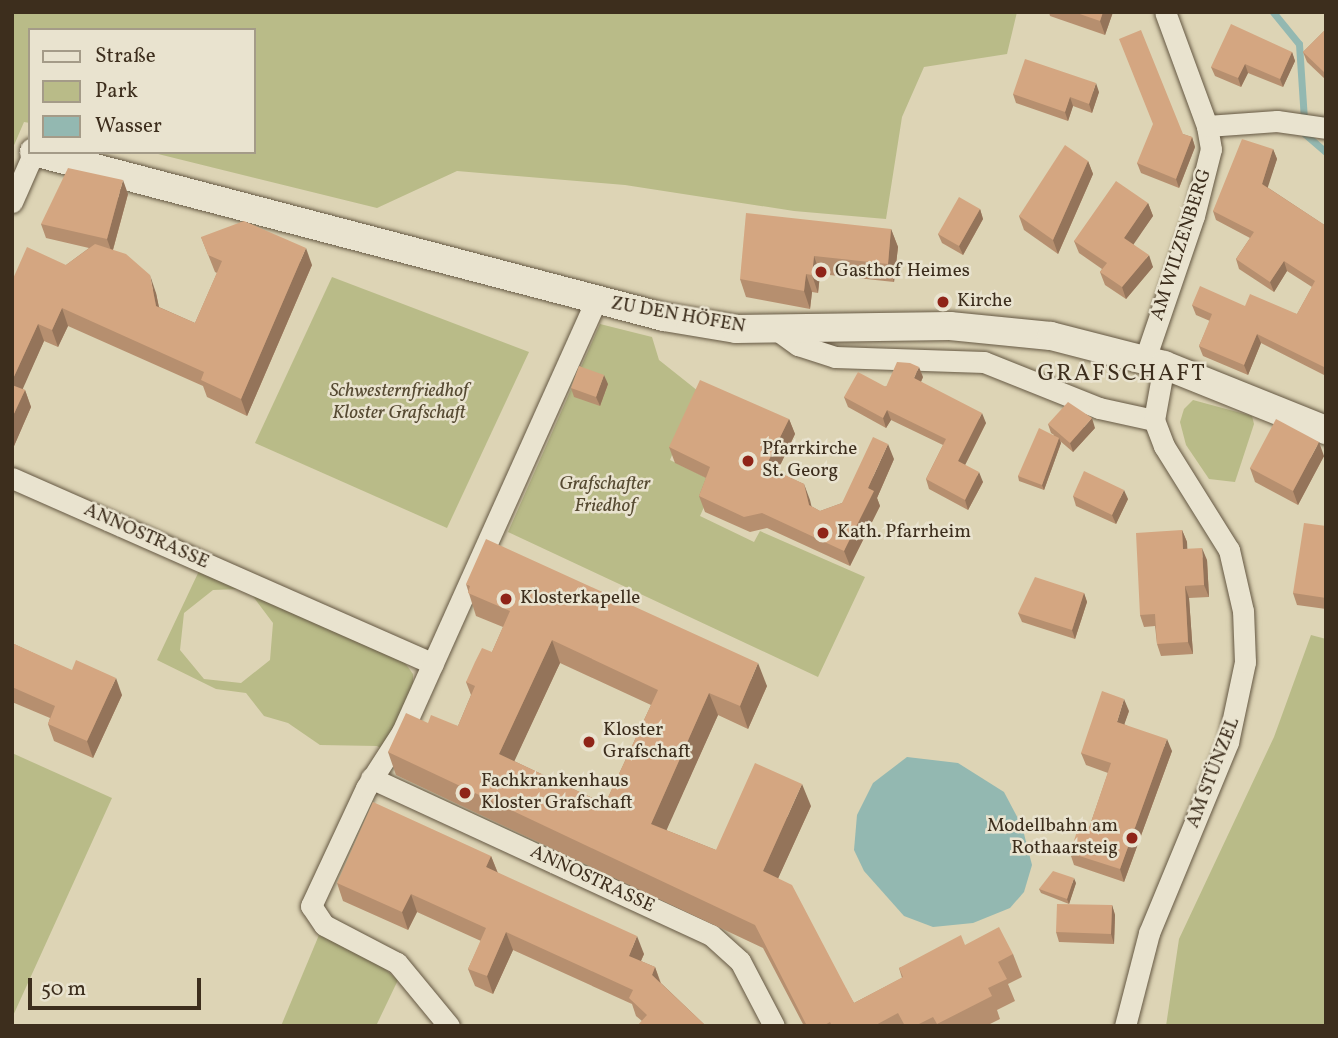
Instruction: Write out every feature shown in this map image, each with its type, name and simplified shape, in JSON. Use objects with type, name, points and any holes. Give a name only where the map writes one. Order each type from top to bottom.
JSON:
[{"type":"street","name":"AM WILZENBERG","points":[[1155,362],[1211,149],[1207,126],[1165,12]]},
{"type":"street","points":[[1207,126],[1293,123],[1322,126]]},
{"type":"street","points":[[12,202],[31,154]]},
{"type":"street","name":"ZU DEN HÖFEN","points":[[40,154],[596,302],[736,329],[1008,329],[1155,362],[1326,430]]},
{"type":"street","points":[[449,1026],[397,963],[324,925],[312,913],[315,895],[371,778],[402,732],[596,302]]},
{"type":"street","points":[[777,330],[798,345],[835,357],[984,362],[1098,408],[1154,419],[1155,362]]},
{"type":"street","name":"AM STÜNZEL","points":[[1125,1026],[1149,933],[1228,742],[1245,662],[1243,611],[1229,550],[1164,446],[1154,419]]},
{"type":"street","name":"ANNOSTRASSE","points":[[12,478],[433,664]]},
{"type":"street","name":"ANNOSTRASSE","points":[[371,778],[711,935],[740,961],[774,1026]]},
{"type":"green space","points":[[12,12],[1017,12],[1007,54],[924,67],[902,117],[886,219],[794,211],[625,185],[457,171],[377,208],[158,154],[256,154],[256,28],[28,28],[28,123],[24,122],[12,150]]},
{"type":"green space","name":"Schwesternfriedhof Kloster Grafschaft","points":[[332,277],[529,352],[447,528],[255,443]]},
{"type":"green space","name":"Grafschafter Friedhof","points":[[600,324],[652,337],[659,360],[698,391],[670,460],[715,482],[700,516],[754,542],[760,531],[865,577],[818,677],[508,532]]},
{"type":"green space","points":[[1193,400],[1252,416],[1254,424],[1235,482],[1209,479],[1186,445],[1180,422],[1184,409]]},
{"type":"green space","points":[[199,571],[239,589],[213,590],[184,613],[180,650],[204,679],[241,683],[270,660],[273,623],[252,595],[405,663],[413,674],[413,686],[384,750],[377,746],[320,745],[288,723],[264,716],[246,693],[216,689],[157,660]]},
{"type":"green space","points":[[1311,635],[1326,639],[1326,1026],[1166,1026],[1179,939],[1274,737]]},
{"type":"green space","points":[[12,753],[112,798],[12,1018]]},
{"type":"green space","points":[[319,935],[367,954],[398,980],[376,1026],[281,1026]]},
{"type":"water","points":[[907,757],[958,763],[1004,792],[1022,826],[1032,865],[1024,892],[1010,908],[973,923],[933,927],[904,916],[864,871],[854,850],[857,815],[873,783]]},
{"type":"building","points":[[1074,12],[1103,12],[1100,21]]},
{"type":"building","points":[[1231,24],[1292,52],[1280,79],[1245,64],[1238,78],[1211,67]]},
{"type":"building","points":[[1326,29],[1326,74],[1303,52]]},
{"type":"building","points":[[1141,30],[1183,134],[1192,137],[1176,179],[1137,163],[1153,124],[1119,39]]},
{"type":"building","points":[[1025,59],[1096,83],[1089,104],[1070,97],[1065,112],[1013,94]]},
{"type":"building","points":[[1242,139],[1273,149],[1262,184],[1326,226],[1326,368],[1257,334],[1244,365],[1199,346],[1212,314],[1192,305],[1200,286],[1245,306],[1250,294],[1297,314],[1315,281],[1284,261],[1270,282],[1236,259],[1254,232],[1213,211]]},
{"type":"building","points":[[1065,145],[1088,161],[1053,240],[1019,216]]},
{"type":"building","points":[[68,168],[123,180],[107,239],[41,224]]},
{"type":"building","points":[[1116,181],[1148,203],[1124,238],[1149,255],[1122,287],[1100,272],[1107,263],[1074,241]]},
{"type":"building","points":[[959,197],[980,209],[959,246],[938,234]]},
{"type":"building","name":"Gasthof Heimes","points":[[746,213],[891,229],[888,264],[814,256],[812,275],[806,274],[804,291],[740,279]]},
{"type":"building","points":[[244,221],[306,248],[241,399],[201,380],[204,372],[62,308],[52,330],[38,324],[12,381],[12,281],[27,247],[66,265],[95,244],[126,254],[150,275],[156,306],[195,323],[222,261],[208,255],[201,237]]},
{"type":"building","points":[[897,362],[919,367],[914,378],[982,413],[958,461],[979,472],[965,500],[926,479],[946,439],[887,410],[883,418],[844,397],[858,372],[886,387]]},
{"type":"building","points":[[579,366],[604,375],[596,397],[571,388]]},
{"type":"building","points":[[700,380],[789,419],[766,466],[804,484],[809,505],[820,511],[842,503],[873,437],[888,444],[868,488],[874,491],[844,551],[762,513],[744,517],[699,496],[710,467],[669,447]]},
{"type":"building","points":[[12,385],[25,390],[12,418]]},
{"type":"building","points":[[1068,402],[1092,418],[1070,443],[1048,424]]},
{"type":"building","points":[[1276,419],[1319,442],[1293,491],[1250,468]]},
{"type":"building","points":[[1039,428],[1059,438],[1042,485],[1018,476]]},
{"type":"building","points":[[1084,471],[1124,490],[1112,515],[1073,496]]},
{"type":"building","points":[[1304,523],[1326,526],[1326,598],[1293,593]]},
{"type":"building","points":[[1182,530],[1183,549],[1202,548],[1204,585],[1185,586],[1188,642],[1157,644],[1155,614],[1140,615],[1136,533]]},
{"type":"building","points":[[486,539],[758,663],[740,706],[709,693],[651,824],[716,850],[755,763],[802,784],[763,871],[792,885],[854,1003],[903,977],[899,968],[961,935],[965,945],[999,927],[1013,954],[998,962],[1007,979],[988,988],[992,996],[937,1024],[933,1017],[915,1026],[905,1026],[898,1013],[874,1026],[832,1026],[830,1022],[823,1026],[807,1026],[755,925],[388,752],[406,713],[428,723],[431,715],[458,726],[475,686],[466,682],[475,662],[482,648],[492,652],[510,611],[468,593],[470,586],[466,584]],"holes":[[[552,640],[658,690],[605,804],[499,754]]]},
{"type":"building","points":[[1035,577],[1084,593],[1072,630],[1018,613]]},
{"type":"building","points":[[12,643],[72,670],[76,660],[116,678],[87,741],[48,724],[55,706],[12,687]]},
{"type":"building","points":[[1102,691],[1124,699],[1117,722],[1167,739],[1120,869],[1070,853],[1079,825],[1089,828],[1111,763],[1081,753]]},
{"type":"building","points":[[373,802],[491,856],[486,867],[637,936],[629,956],[655,967],[652,975],[706,1026],[637,1026],[647,1015],[629,998],[633,990],[506,932],[487,976],[468,969],[486,928],[411,894],[402,912],[337,883]]},
{"type":"building","points":[[1053,871],[1074,878],[1067,899],[1039,889]]},
{"type":"building","points":[[1057,904],[1112,905],[1111,934],[1056,932]]},
{"type":"waterway","name":"GRAFSCHAFT","points":[[1273,12],[1299,44],[1305,134],[1326,152]]},
{"type":"place","name":"Gasthof Heimes","points":[[821,272]]},
{"type":"place","name":"Kirche","points":[[943,302]]},
{"type":"place","name":"Pfarrkirche St. Georg","points":[[748,461]]},
{"type":"place","name":"Kath. Pfarrheim","points":[[823,533]]},
{"type":"place","name":"Klosterkapelle","points":[[506,599]]},
{"type":"place","name":"Kloster Grafschaft","points":[[589,742]]},
{"type":"place","name":"Fachkrankenhaus Kloster Grafschaft","points":[[465,793]]},
{"type":"place","name":"Modellbahn am Rothaarsteig","points":[[1132,838]]},
{"type":"district","name":"GRAFSCHAFT","points":[[1122,374]]}]
